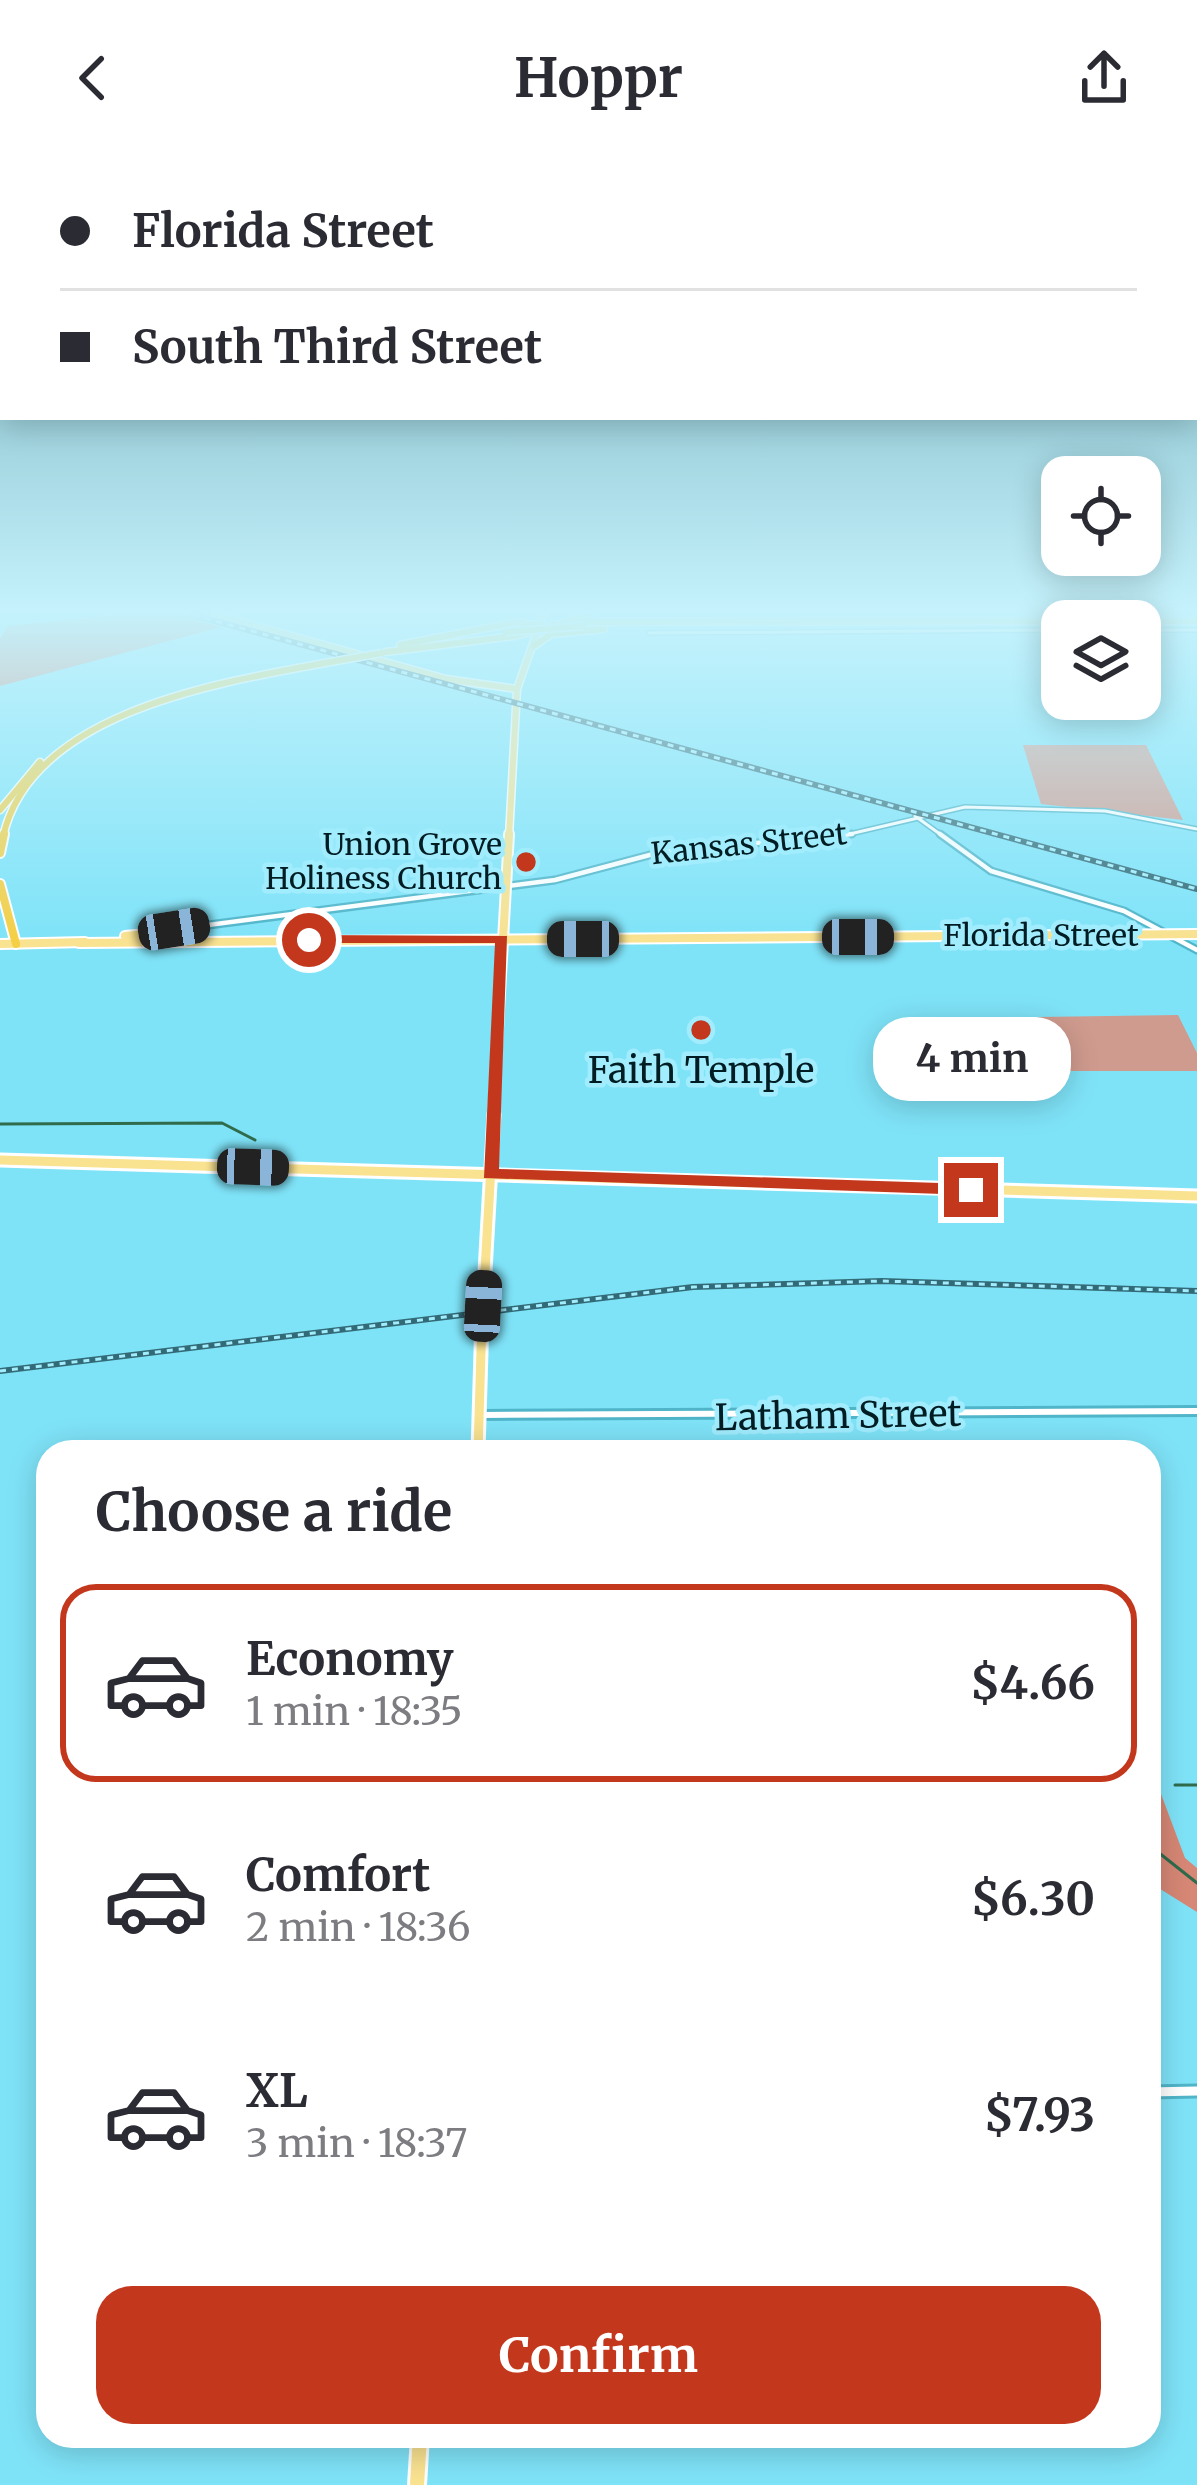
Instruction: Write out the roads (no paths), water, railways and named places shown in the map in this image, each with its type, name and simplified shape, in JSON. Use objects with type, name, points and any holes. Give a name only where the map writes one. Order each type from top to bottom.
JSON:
[{"type":"highway","points":[[0,809],[28,772],[102,724]]},
{"type":"highway","points":[[0,853],[7,818],[19,794],[55,757],[111,724]]},
{"type":"highway","points":[[0,884],[16,944]]},
{"type":"main road","points":[[478,1440],[516,724]]},
{"type":"main road","name":"Florida Street","points":[[146,934],[164,941]]},
{"type":"main road","name":"Kansas Street","points":[[2,944],[79,943],[146,934]]},
{"type":"main road","name":"Florida Street","points":[[79,943],[1197,934]]},
{"type":"main road","points":[[0,1160],[1197,1196]]},
{"type":"main road","points":[[417,2485],[419,2448]]},
{"type":"street","name":"Kansas Street","points":[[146,934],[567,878],[662,852],[842,837],[965,807],[1076,808],[1197,830]]},
{"type":"street","points":[[915,816],[991,871],[1124,910],[1176,934],[1197,950]]},
{"type":"street","name":"Latham Street","points":[[479,1415],[1197,1411]]},
{"type":"street","points":[[1161,2092],[1197,2091]]},
{"type":"waterway","points":[[0,1124],[222,1123],[255,1140]]},
{"type":"waterway","points":[[1175,1785],[1197,1785]]},
{"type":"waterway","points":[[1161,1854],[1197,1883]]},
{"type":"railway","points":[[591,724],[1197,889]]},
{"type":"railway","points":[[0,1371],[693,1287],[882,1281],[1197,1291]]},
{"type":"place","name":"Union Grove Holiness Church","points":[[526,862]]},
{"type":"place","name":"Faith Temple","points":[[701,1030]]}]
